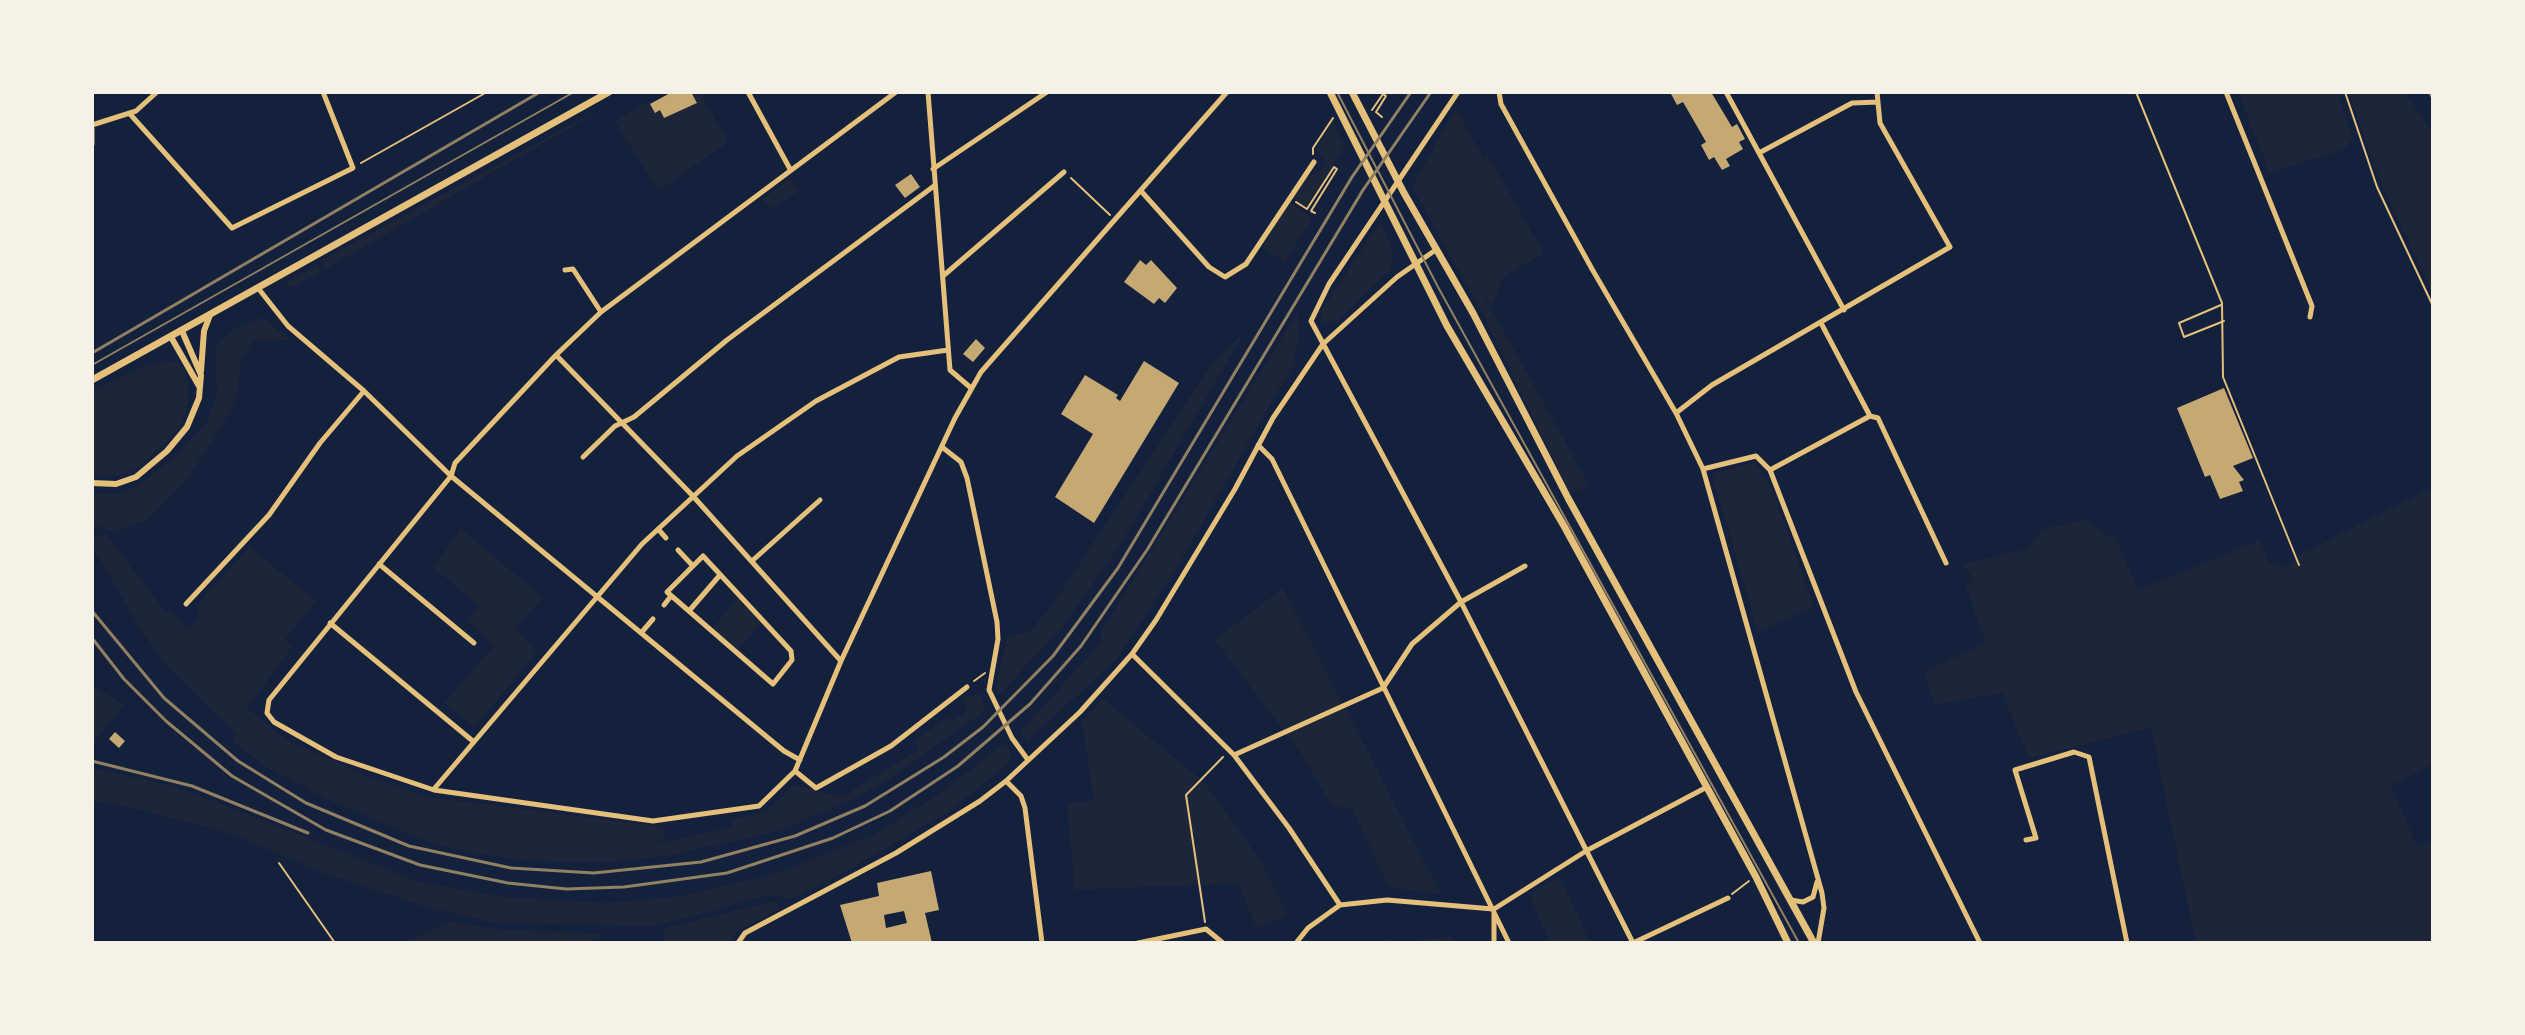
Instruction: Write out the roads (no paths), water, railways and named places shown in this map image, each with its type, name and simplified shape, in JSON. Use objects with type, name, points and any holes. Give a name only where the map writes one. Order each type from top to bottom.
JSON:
[{"type":"main road","points":[[92,380],[609,92]]},
{"type":"main road","points":[[1330,92],[1415,264],[1707,787],[1788,943]]},
{"type":"main road","points":[[1352,92],[1568,498],[1816,943]]},
{"type":"street","points":[[92,144],[92,127],[130,114],[157,92]]},
{"type":"street","points":[[130,114],[232,228],[353,168],[323,92]]},
{"type":"street","points":[[748,92],[790,169]]},
{"type":"street","points":[[896,92],[601,312],[556,355],[462,455],[451,476],[269,700],[267,713],[274,722],[336,757],[434,790],[653,821],[759,806],[795,771],[841,661],[971,388],[1006,340],[1227,92]]},
{"type":"street","points":[[928,92],[950,370],[971,388]]},
{"type":"street","points":[[933,169],[1047,92]]},
{"type":"street","points":[[1458,92],[1312,314],[1314,330],[1461,602],[1633,943],[1728,898]]},
{"type":"street","points":[[1499,92],[1501,104],[1676,413],[1703,469],[1817,877],[1824,908],[1816,943]]},
{"type":"street","points":[[1726,92],[1844,310]]},
{"type":"street","points":[[1676,413],[1712,385],[1950,247],[1880,123],[1877,92]]},
{"type":"street","points":[[2226,92],[2312,306],[2310,317]]},
{"type":"street","points":[[1759,153],[1852,103],[1878,102]]},
{"type":"street","points":[[1141,191],[1209,267],[1225,277],[1246,264],[1314,162]]},
{"type":"street","points":[[942,276],[1064,172]]},
{"type":"street","points":[[583,457],[615,426],[624,423],[727,340],[934,186]]},
{"type":"street","points":[[738,943],[745,933],[944,825],[1006,781],[1080,712],[1132,654],[1185,575],[1258,445],[1323,344],[1415,264],[1437,249]]},
{"type":"street","points":[[565,270],[573,269],[601,312]]},
{"type":"street","points":[[258,288],[288,326],[364,391],[451,476],[784,751],[800,760]]},
{"type":"street","points":[[92,483],[109,485],[130,480],[167,451],[195,412],[204,331],[210,315]]},
{"type":"street","points":[[1821,323],[1870,416]]},
{"type":"street","points":[[182,331],[201,375]]},
{"type":"street","points":[[171,337],[200,387]]},
{"type":"street","points":[[434,790],[595,597],[692,495],[737,456],[816,401],[899,357],[948,350]]},
{"type":"street","points":[[556,355],[692,495],[841,661]]},
{"type":"street","points":[[186,604],[269,515],[320,443],[364,391]]},
{"type":"street","points":[[1770,470],[1870,416],[1878,418],[1946,563]]},
{"type":"street","points":[[1258,445],[1272,459],[1509,943]]},
{"type":"street","points":[[942,447],[961,462],[967,478],[999,631],[988,683],[993,702],[1028,760]]},
{"type":"street","points":[[1703,469],[1756,456],[1770,470],[1856,692],[1980,943]]},
{"type":"street","points":[[752,561],[820,500]]},
{"type":"street","points":[[658,529],[666,538]]},
{"type":"street","points":[[678,550],[693,566]]},
{"type":"street","points":[[703,556],[720,575],[791,651],[792,660],[773,684],[667,592],[703,556]]},
{"type":"street","points":[[379,564],[474,643]]},
{"type":"street","points":[[1231,752],[1383,688],[1412,644],[1461,602],[1525,566]]},
{"type":"street","points":[[689,611],[720,575]]},
{"type":"street","points":[[664,605],[671,596]]},
{"type":"street","points":[[641,633],[653,619]]},
{"type":"street","points":[[330,623],[474,742]]},
{"type":"street","points":[[1132,654],[1231,752],[1289,828],[1340,905]]},
{"type":"street","points":[[795,771],[816,788],[891,746],[967,687]]},
{"type":"street","points":[[2026,840],[2036,838],[2015,770],[2074,752],[2089,757],[2127,943]]},
{"type":"street","points":[[1006,781],[1021,796],[1025,808],[1042,943]]},
{"type":"street","points":[[1296,943],[1308,928],[1340,905],[1387,900],[1494,909],[1586,851],[1707,787]]},
{"type":"street","points":[[1791,900],[1803,902],[1813,897],[1817,877]]},
{"type":"street","points":[[1494,909],[1494,943]]},
{"type":"street","points":[[1138,943],[1206,929],[1223,943]]},
{"type":"lane","points":[[2136,92],[2222,305],[2224,321],[2220,355],[2223,377],[2299,565]]},
{"type":"lane","points":[[2345,92],[2377,187],[2433,306]]},
{"type":"lane","points":[[2222,305],[2179,323],[2184,337],[2224,321]]},
{"type":"tram line","points":[[92,365],[574,92]]},
{"type":"tram line","points":[[1337,92],[1438,287],[1799,943]]},
{"type":"railway","points":[[92,353],[540,92]]},
{"type":"railway","points":[[92,611],[164,698],[238,761],[306,803],[409,846],[511,868],[594,873],[701,862],[795,836],[865,806],[944,757],[983,727],[1053,656],[1118,568],[1352,177],[1411,92]]},
{"type":"railway","points":[[92,638],[124,679],[166,721],[232,776],[326,830],[420,865],[508,883],[566,889],[624,887],[727,873],[833,838],[890,811],[958,766],[1030,704],[1081,646],[1147,550],[1363,190],[1431,92]]},
{"type":"railway","points":[[2429,92],[2433,98]]},
{"type":"railway","points":[[92,761],[192,786],[308,833]]}]
